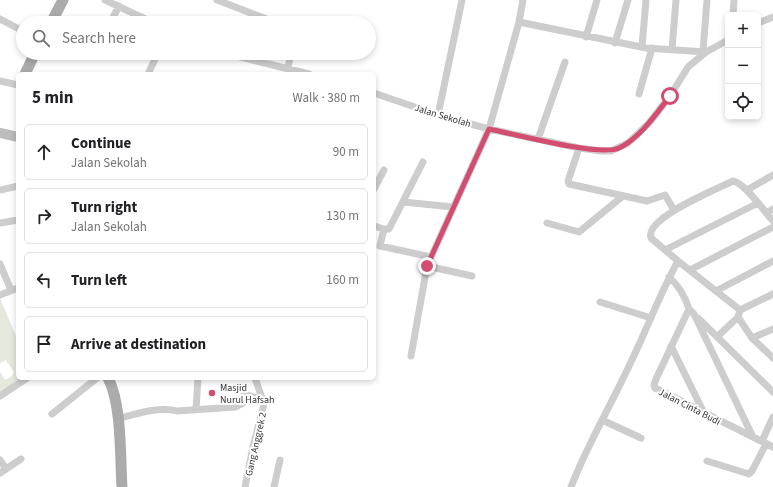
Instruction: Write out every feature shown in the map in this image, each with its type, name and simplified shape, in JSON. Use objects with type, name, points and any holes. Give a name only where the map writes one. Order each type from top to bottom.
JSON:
[{"type":"main road","points":[[55,16],[63,0]]},
{"type":"main road","points":[[26,72],[32,60]]},
{"type":"main road","points":[[0,133],[16,136]]},
{"type":"main road","points":[[109,380],[113,389],[117,419],[122,487]]},
{"type":"street","points":[[105,0],[140,16]]},
{"type":"street","points":[[217,0],[259,16]]},
{"type":"street","points":[[438,115],[462,0]]},
{"type":"street","points":[[411,356],[427,266],[489,129],[519,22],[522,0]]},
{"type":"street","points":[[586,37],[597,0]]},
{"type":"street","points":[[615,43],[628,0]]},
{"type":"street","points":[[642,48],[646,0]]},
{"type":"street","points":[[672,49],[676,0]]},
{"type":"street","points":[[519,22],[642,48],[705,52],[707,0]]},
{"type":"street","points":[[733,12],[734,0]]},
{"type":"street","points":[[114,16],[119,6]]},
{"type":"street","points":[[761,22],[773,17]]},
{"type":"street","points":[[0,19],[16,27]]},
{"type":"street","name":"Jalan Sekolah","points":[[376,95],[438,115],[489,129],[579,148],[611,151],[628,142],[660,110],[688,67],[705,52],[725,42]]},
{"type":"street","points":[[639,94],[652,48]]},
{"type":"street","points":[[149,72],[155,60]]},
{"type":"street","points":[[254,60],[302,72]]},
{"type":"street","points":[[288,68],[290,60]]},
{"type":"street","points":[[538,139],[565,62]]},
{"type":"street","points":[[0,81],[16,85]]},
{"type":"street","points":[[579,148],[568,184],[648,201],[665,195],[674,210]]},
{"type":"street","points":[[376,227],[389,229],[423,162]]},
{"type":"street","points":[[376,185],[384,170]]},
{"type":"street","points":[[747,190],[773,175]]},
{"type":"street","points":[[773,220],[747,190],[737,182],[733,181],[674,210],[659,220],[651,232],[651,238],[716,291],[739,314],[752,338],[773,358]]},
{"type":"street","points":[[0,190],[16,186]]},
{"type":"street","points":[[547,223],[580,232],[623,196]]},
{"type":"street","points":[[403,202],[453,207]]},
{"type":"street","points":[[665,250],[758,203]]},
{"type":"street","points":[[766,213],[773,209]]},
{"type":"street","points":[[0,223],[16,220]]},
{"type":"street","points":[[690,270],[773,228]]},
{"type":"street","points":[[384,229],[377,245],[430,257]]},
{"type":"street","points":[[571,487],[602,420],[626,374],[669,276],[678,261]]},
{"type":"street","points":[[716,291],[773,261]]},
{"type":"street","points":[[0,264],[15,289],[0,295]]},
{"type":"street","points":[[427,266],[472,276]]},
{"type":"street","points":[[669,276],[678,286],[686,299],[752,435]]},
{"type":"street","points":[[717,337],[739,314],[773,294]]},
{"type":"street","points":[[600,302],[651,318]]},
{"type":"street","points":[[691,311],[773,392]]},
{"type":"street","name":"Jalan Cinta Budi","points":[[691,311],[672,346],[655,387],[704,413],[752,435],[767,444]]},
{"type":"street","points":[[752,338],[773,329]]},
{"type":"street","points":[[672,346],[704,413]]},
{"type":"street","points":[[0,396],[24,380]]},
{"type":"street","points":[[52,414],[94,380]]},
{"type":"street","points":[[196,409],[198,380]]},
{"type":"street","name":"Gang Anggrek 2","points":[[245,487],[264,400],[259,394],[256,380]]},
{"type":"street","points":[[117,419],[148,412],[240,406],[243,403],[244,394],[264,400]]},
{"type":"street","points":[[707,461],[749,474],[754,469],[767,444],[773,418]]},
{"type":"street","points":[[602,420],[641,438]]},
{"type":"street","points":[[0,460],[3,471],[21,459]]},
{"type":"street","points":[[274,487],[280,460]]},
{"type":"shaded area","points":[[0,298],[16,336],[16,380],[19,380],[0,393],[0,372],[5,380],[12,376],[14,372],[6,360],[0,363]]},
{"type":"place","name":"Masjid Nurul Hafsah","points":[[212,393]]},
{"type":"route","points":[[427,266],[489,129],[579,148],[611,151],[618,149],[628,142],[649,123],[670,96]]}]
